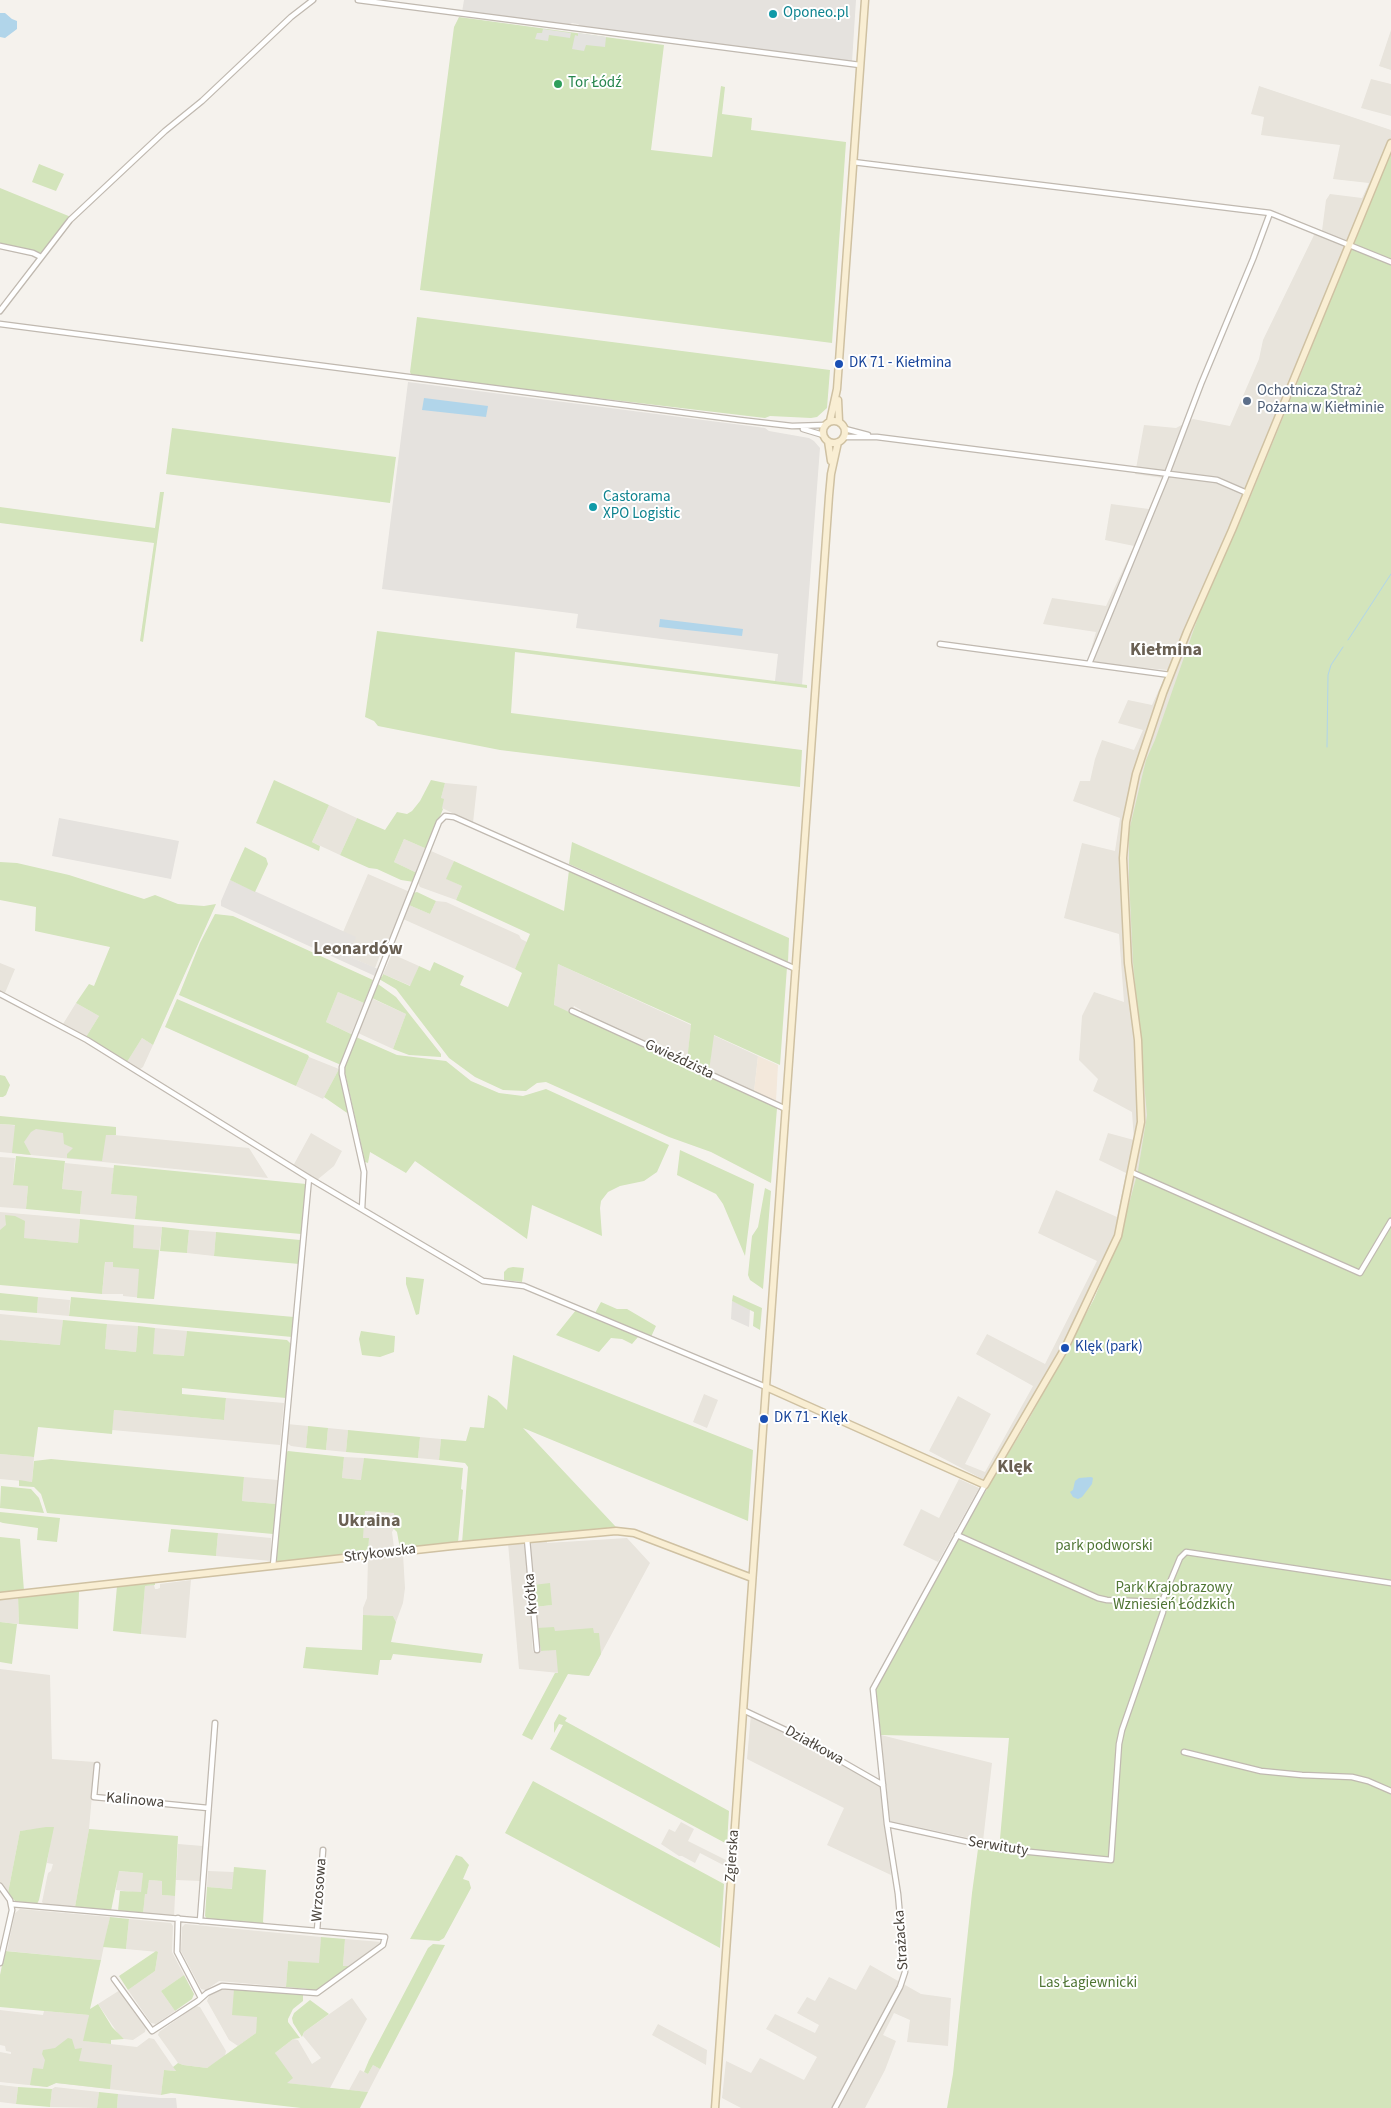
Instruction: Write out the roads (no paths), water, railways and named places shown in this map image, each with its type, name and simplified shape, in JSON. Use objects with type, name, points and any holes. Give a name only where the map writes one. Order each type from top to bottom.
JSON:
[{"type":"street","points":[[0,311],[70,220],[85,205],[167,129],[202,102],[291,17],[313,0]]},
{"type":"street","points":[[358,0],[860,66]]},
{"type":"street","points":[[865,0],[837,389],[839,421],[845,429],[877,437],[1217,480],[1248,493]]},
{"type":"street","points":[[0,994],[87,1040],[309,1178],[484,1281],[524,1286],[766,1387],[985,1484],[1057,1363],[1118,1236],[1141,1122],[1142,1106],[1136,1015],[1127,944],[1124,840],[1136,774],[1187,632],[1248,493],[1391,142]]},
{"type":"street","points":[[854,162],[1270,214],[1391,262]]},
{"type":"street","points":[[1089,664],[1270,214]]},
{"type":"street","points":[[0,246],[33,253],[41,257]]},
{"type":"street","points":[[0,324],[792,426],[823,435],[828,441],[831,474]]},
{"type":"street","points":[[823,435],[837,389]]},
{"type":"street","points":[[792,426],[839,421]]},
{"type":"street","points":[[844,437],[845,429]]},
{"type":"street","points":[[831,474],[838,442],[844,437],[877,437]]},
{"type":"street","points":[[828,441],[838,442]]},
{"type":"street","name":"Zgierska","points":[[715,2108],[831,474]]},
{"type":"street","points":[[940,644],[1170,675]]},
{"type":"street","points":[[362,1209],[364,1172],[342,1067],[439,822],[445,816],[454,817],[796,969]]},
{"type":"street","name":"Gwieździsta","points":[[572,1011],[786,1109]]},
{"type":"street","points":[[1131,1172],[1360,1273],[1391,1222]]},
{"type":"street","points":[[273,1566],[309,1178]]},
{"type":"street","name":"Strażacka","points":[[835,2108],[900,1988],[904,1976],[898,1894],[887,1824],[873,1688],[985,1484]]},
{"type":"street","name":"Strykowska","points":[[0,1596],[611,1531],[628,1532],[752,1578]]},
{"type":"street","points":[[957,1535],[1098,1598],[1159,1602],[1163,1599],[1180,1558],[1186,1552],[1391,1583]]},
{"type":"street","name":"Krótka","points":[[527,1539],[537,1650]]},
{"type":"street","name":"Serwituty","points":[[887,1824],[1000,1849],[1111,1860],[1119,1744],[1122,1730],[1163,1612],[1163,1607],[1159,1602]]},
{"type":"street","name":"Działkowa","points":[[743,1710],[794,1734],[883,1785]]},
{"type":"street","points":[[200,1920],[214,1723]]},
{"type":"street","points":[[1184,1752],[1261,1771],[1352,1777],[1391,1790]]},
{"type":"street","name":"Kalinowa","points":[[97,1765],[94,1797],[208,1808]]},
{"type":"street","name":"Wrzosowa","points":[[317,1931],[324,1850]]},
{"type":"street","points":[[0,1886],[12,1904],[10,1923],[0,1963]]},
{"type":"street","points":[[12,1904],[385,1937],[385,1943],[314,1994],[222,1986],[214,1988],[152,2031],[114,1979]]},
{"type":"street","points":[[178,1918],[177,1952],[201,1998]]},
{"type":"water","points":[[0,13],[5,13],[17,21],[17,29],[5,38],[0,37]]},
{"type":"water","points":[[424,398],[488,406],[486,417],[422,410]]},
{"type":"water","points":[[660,619],[743,629],[742,636],[659,627]]},
{"type":"water","points":[[1079,1478],[1093,1478],[1092,1484],[1082,1497],[1078,1499],[1073,1497],[1070,1492],[1073,1490],[1075,1481]]},
{"type":"waterway","points":[[1348,640],[1391,574]]},
{"type":"waterway","points":[[1327,747],[1328,675],[1331,665],[1343,647]]},
{"type":"place","name":"Oponeo.pl","points":[[773,14]]},
{"type":"place","name":"Tor Łódź","points":[[558,84]]},
{"type":"place","name":"DK 71 - Kiełmina","points":[[839,364]]},
{"type":"place","name":"Ochotnicza Straż Pożarna w Kiełminie","points":[[1247,401]]},
{"type":"place","name":"Castorama XPO Logistic","points":[[593,507]]},
{"type":"place","name":"Klęk (park)","points":[[1065,1348]]},
{"type":"place","name":"DK 71 - Klęk","points":[[764,1419]]},
{"type":"district","name":"Kiełmina","points":[[1166,651]]},
{"type":"district","name":"Leonardów","points":[[358,950]]},
{"type":"district","name":"Klęk","points":[[1015,1468]]},
{"type":"district","name":"Ukraina","points":[[369,1522]]},
{"type":"park label","name":"park podworski","points":[[1104,1547]]},
{"type":"park label","name":"Park Krajobrazowy Wzniesień Łódzkich","points":[[1174,1598]]},
{"type":"park label","name":"Las Łagiewnicki","points":[[1088,1984]]}]
